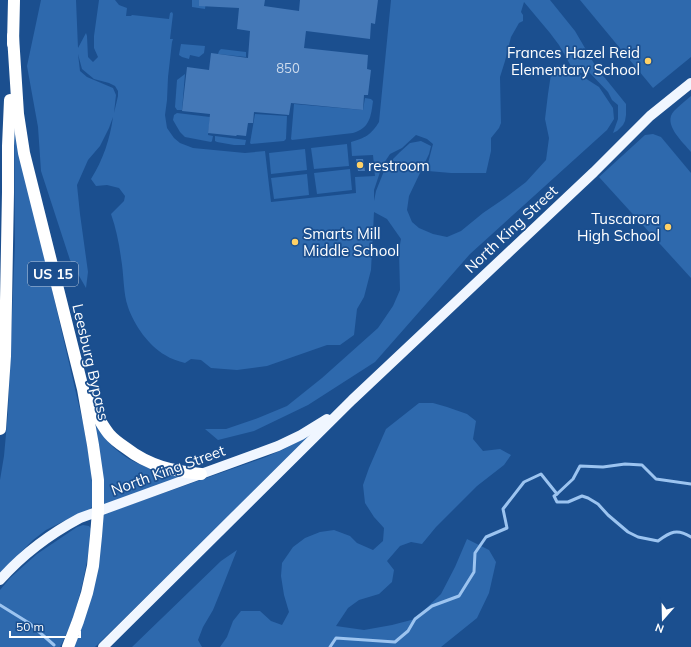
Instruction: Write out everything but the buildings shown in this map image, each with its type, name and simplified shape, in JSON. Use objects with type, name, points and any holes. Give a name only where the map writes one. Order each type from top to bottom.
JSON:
[{"type":"highway","name":"Leesburg Bypass","points":[[0,429],[5,356],[8,146],[14,0]]},
{"type":"highway","name":"Leesburg Bypass","points":[[13,36],[18,114],[24,153],[83,389],[97,473],[98,511],[91,572],[78,620],[68,647]]},
{"type":"highway","points":[[83,389],[100,422],[110,436],[132,453],[163,467],[201,474]]},
{"type":"main road","name":"North King Street","points":[[103,647],[352,400],[594,172],[650,116],[691,83]]},
{"type":"main road","name":"North King Street","points":[[0,580],[24,556],[45,539],[80,518],[290,441],[313,428],[352,400]]},
{"type":"shaded area","points":[[41,0],[76,0],[78,48],[86,33],[88,57],[93,62],[98,57],[94,48],[94,36],[99,0],[115,0],[119,5],[127,8],[126,16],[132,15],[169,19],[170,13],[172,12],[170,39],[173,39],[165,115],[167,128],[174,138],[180,143],[193,148],[245,153],[265,151],[271,202],[356,193],[355,177],[375,176],[373,155],[352,156],[351,142],[367,135],[379,122],[391,0],[550,0],[575,31],[599,72],[626,104],[626,115],[623,125],[613,133],[618,119],[618,105],[588,71],[581,73],[571,66],[559,45],[524,2],[521,12],[523,15],[523,21],[519,23],[511,37],[500,77],[501,123],[491,138],[491,151],[486,173],[451,173],[428,171],[427,167],[433,144],[427,139],[416,135],[402,148],[390,154],[382,166],[374,190],[374,201],[376,191],[386,166],[410,143],[421,141],[431,146],[429,154],[409,196],[407,210],[412,222],[419,228],[433,234],[447,237],[461,231],[526,182],[546,160],[549,138],[545,119],[551,74],[557,65],[574,71],[599,87],[613,108],[614,119],[607,130],[470,254],[375,362],[308,405],[254,431],[218,440],[205,429],[226,429],[287,406],[322,378],[378,328],[393,306],[400,290],[399,250],[401,239],[387,219],[374,212],[371,270],[364,297],[357,309],[354,335],[340,345],[327,345],[267,366],[237,370],[211,368],[201,360],[191,359],[185,363],[170,358],[148,341],[134,321],[126,302],[122,264],[116,230],[111,214],[124,201],[125,196],[119,188],[107,185],[96,186],[91,179],[105,149],[113,117],[100,146],[88,160],[77,185],[88,272],[86,288],[70,260],[41,171],[38,127],[27,66]],"holes":[[[78,54],[82,69],[94,79],[115,86],[118,91],[118,96],[114,113],[116,95],[113,88],[87,77],[80,71]]]},
{"type":"shaded area","points":[[192,0],[206,0],[205,9],[192,7]]},
{"type":"shaded area","name":"Frances Hazel Reid Elementary School","points":[[580,0],[691,0],[691,57],[653,88]]},
{"type":"shaded area","points":[[181,44],[205,46],[204,53],[199,57],[190,55],[189,59],[182,57],[179,55]]},
{"type":"shaded area","points":[[221,49],[246,52],[246,57],[218,54]]},
{"type":"shaded area","points":[[185,74],[182,110],[177,110],[175,107],[177,80]]},
{"type":"shaded area","points":[[691,96],[691,152],[675,133],[670,121],[674,111]]},
{"type":"shaded area","points":[[365,98],[373,101],[371,112],[369,121],[359,131],[353,133],[291,139],[294,104],[363,110]]},
{"type":"shaded area","points":[[177,113],[210,117],[208,135],[213,136],[212,141],[185,137],[180,132],[173,120],[174,115]]},
{"type":"shaded area","points":[[14,114],[36,221],[83,423],[90,462],[92,507],[89,510],[46,530],[33,540],[0,573],[0,480],[8,412],[15,244]]},
{"type":"shaded area","points":[[255,114],[287,116],[286,139],[284,141],[251,144]]},
{"type":"shaded area","name":"Tuscarora High School","points":[[653,134],[661,137],[691,173],[691,278],[599,177],[645,135]]},
{"type":"shaded area","points":[[215,136],[246,140],[245,145],[217,142],[215,141]]},
{"type":"shaded area","points":[[347,144],[349,166],[314,169],[311,148]]},
{"type":"shaded area","points":[[305,149],[307,170],[271,174],[269,153]]},
{"type":"shaded area","points":[[350,169],[352,190],[317,194],[314,173]]},
{"type":"shaded area","points":[[307,174],[309,195],[274,199],[271,178]]},
{"type":"shaded area","points":[[419,403],[433,403],[467,414],[476,421],[473,439],[483,451],[500,449],[511,455],[504,465],[477,486],[436,527],[422,544],[411,542],[400,546],[387,561],[394,570],[392,582],[379,594],[359,600],[348,608],[336,626],[364,630],[415,619],[441,594],[467,539],[489,550],[496,562],[489,593],[477,618],[441,647],[220,647],[227,637],[233,621],[241,611],[260,611],[271,621],[282,625],[289,612],[281,576],[282,563],[293,547],[305,538],[320,532],[334,530],[350,536],[357,543],[373,550],[383,541],[384,528],[374,517],[365,503],[363,485],[386,429]]},
{"type":"shaded area","points":[[92,419],[109,443],[129,459],[140,465],[181,477],[103,505]]},
{"type":"shaded area","points":[[315,432],[95,647],[72,647],[101,515],[266,457]]},
{"type":"shaded area","points":[[83,525],[89,526],[92,530],[87,560],[77,605],[67,633],[60,647],[0,647],[0,590],[10,578],[37,554],[77,527]]},
{"type":"shaded area","points":[[237,550],[213,610],[203,627],[198,640],[202,647],[132,647],[221,561]]},
{"type":"waterway","points":[[330,647],[336,638],[395,642],[408,631],[415,619],[432,606],[459,596],[474,572],[475,553],[486,537],[507,528],[503,509],[524,482],[541,474],[557,494],[573,479],[580,466],[603,467],[625,464],[642,465],[656,479],[691,484]]},
{"type":"waterway","points":[[557,494],[554,496],[557,502],[568,502],[582,496],[588,498],[598,504],[608,515],[628,532],[638,537],[658,541],[666,535],[674,532],[686,534],[691,537]]},
{"type":"waterway","points":[[0,605],[29,623],[54,645]]},
{"type":"place","name":"Frances Hazel Reid Elementary School","points":[[648,61]]},
{"type":"place","name":"restroom","points":[[360,165]]},
{"type":"place","name":"Tuscarora High School","points":[[668,227]]},
{"type":"place","name":"Smarts Mill Middle School","points":[[295,242]]}]
